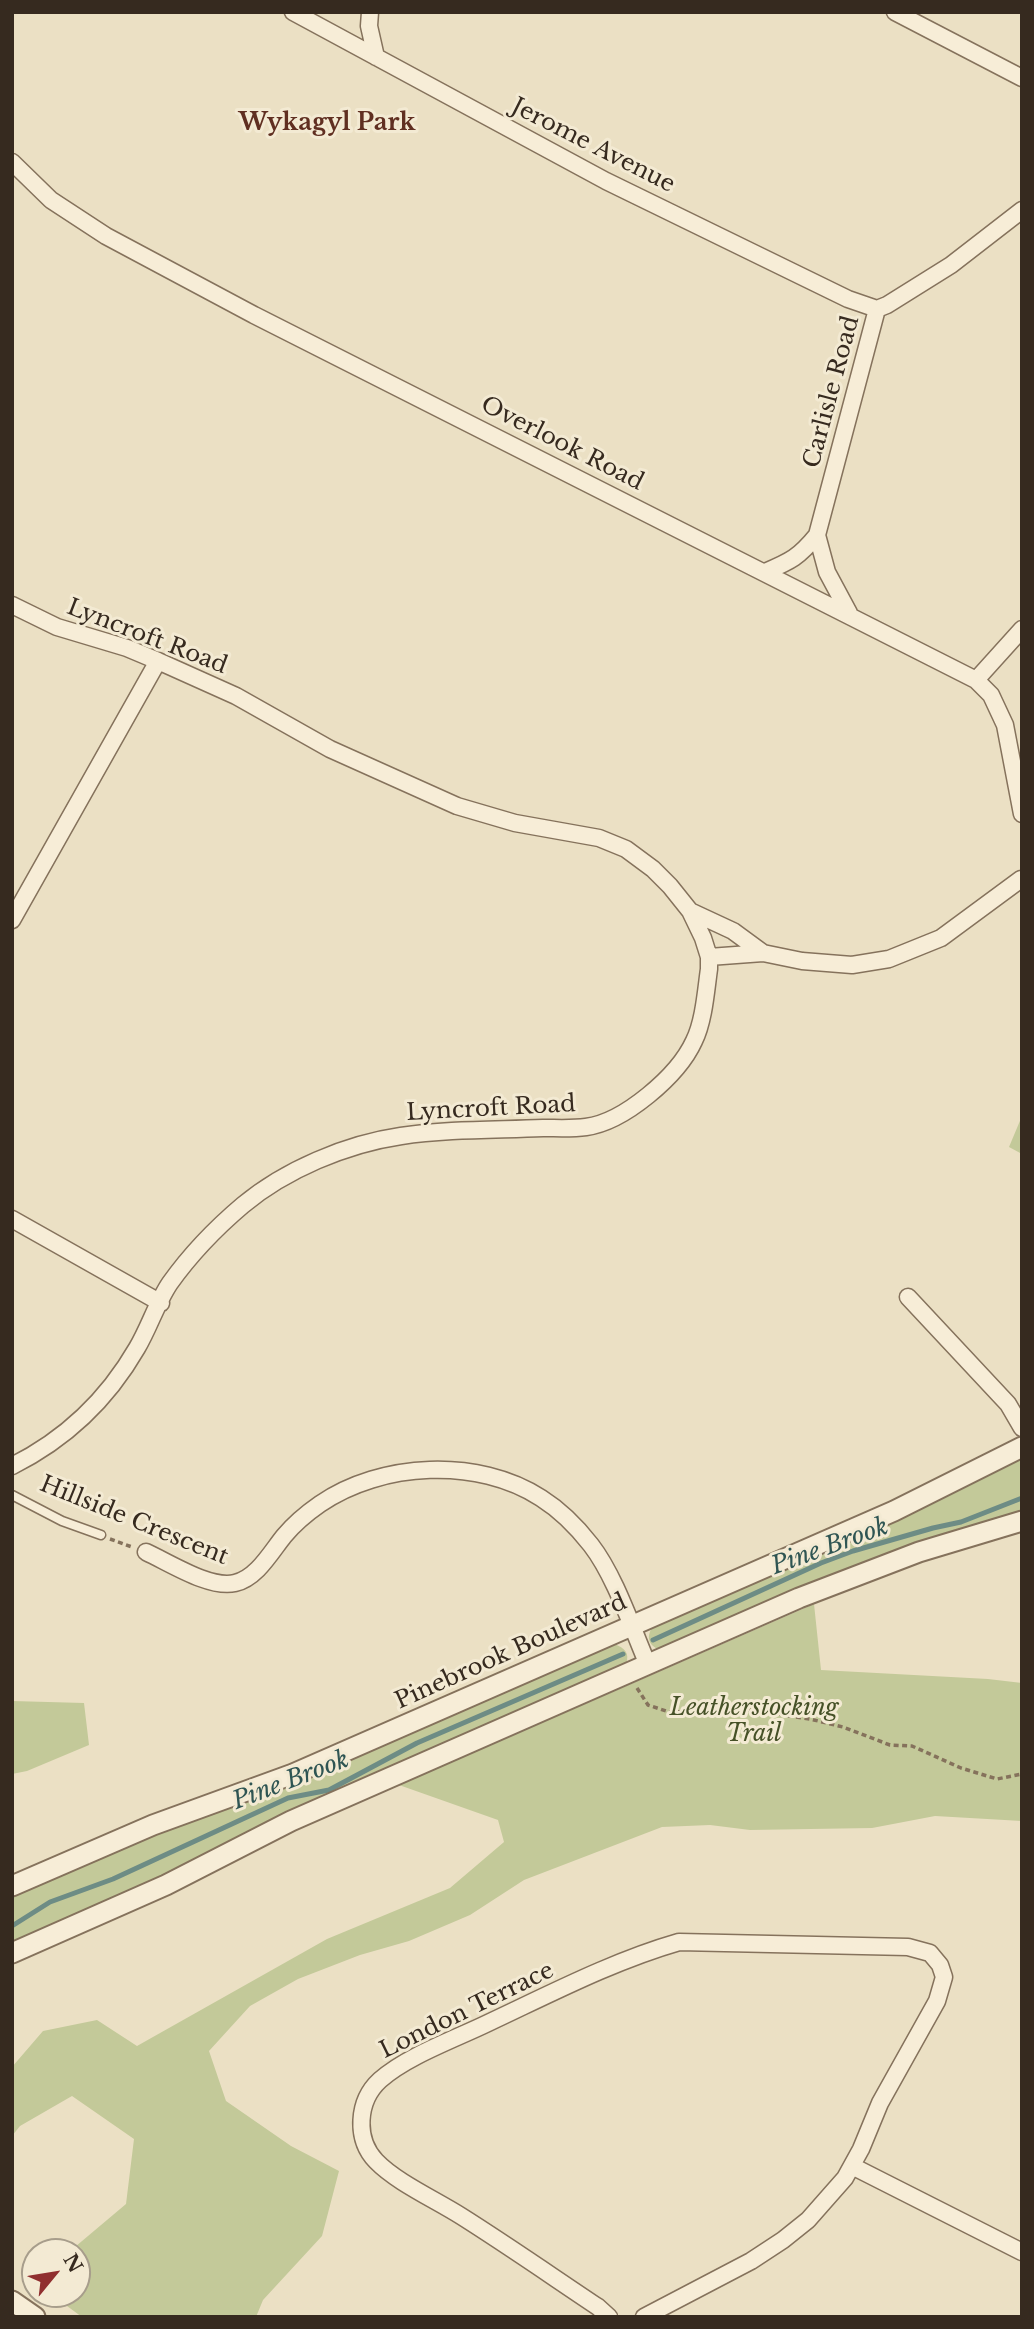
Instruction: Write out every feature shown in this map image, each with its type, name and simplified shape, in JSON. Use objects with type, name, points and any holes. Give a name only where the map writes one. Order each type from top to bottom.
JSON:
[{"type":"street","points":[[296,14],[317,12]]},
{"type":"street","points":[[370,12],[369,26],[376,57]]},
{"type":"street","points":[[895,12],[1022,78]]},
{"type":"street","name":"Jerome Avenue","points":[[296,14],[606,181],[848,299],[877,309]]},
{"type":"street","name":"Overlook Road","points":[[12,162],[51,200],[106,236],[254,315],[976,680],[991,695],[1005,724],[1022,814]]},
{"type":"street","name":"Carlisle Road","points":[[765,572],[792,560],[803,552],[817,535],[877,309],[951,265],[1022,211]]},
{"type":"street","name":"Carlisle Road","points":[[817,535],[827,572],[850,614]]},
{"type":"street","name":"Lyncroft Road","points":[[12,606],[57,627],[127,648],[236,696],[331,749],[457,806],[515,823],[599,838],[626,849],[653,869],[690,911],[709,957],[704,1002],[695,1040],[674,1072],[656,1089],[615,1118],[587,1127],[402,1136],[370,1142],[306,1165],[278,1180],[243,1205],[169,1284],[138,1347],[101,1400],[56,1441],[12,1466]]},
{"type":"street","points":[[976,680],[1022,629]]},
{"type":"street","points":[[12,920],[158,661]]},
{"type":"street","points":[[709,957],[763,953],[802,961],[852,965],[889,958],[941,938],[1021,880],[1022,868]]},
{"type":"street","points":[[690,911],[733,932],[763,953]]},
{"type":"street","points":[[12,1219],[160,1303]]},
{"type":"street","points":[[908,1297],[1008,1404],[1022,1428]]},
{"type":"street","name":"Pinebrook Boulevard","points":[[12,1886],[153,1825],[293,1774],[894,1511],[1022,1447]]},
{"type":"street","name":"Hillside Crescent","points":[[146,1552],[214,1583],[233,1584],[254,1572],[300,1520],[339,1492],[363,1481],[403,1471],[436,1469],[513,1483],[541,1498],[570,1521],[593,1548],[617,1591],[648,1665]]},
{"type":"street","points":[[12,1953],[166,1885],[291,1821],[839,1582],[919,1552],[1022,1521]]},
{"type":"street","name":"London Terrace","points":[[609,2317],[375,2160],[360,2131],[363,2105],[379,2081],[417,2056],[601,1971],[679,1942],[908,1947],[930,1953],[940,1965],[944,1977],[937,2001],[880,2103],[852,2166]]},
{"type":"street","points":[[644,2317],[751,2261],[783,2240],[808,2220],[845,2178],[852,2166],[1022,2252]]},
{"type":"street","points":[[12,2301],[35,2317]]},
{"type":"lane","name":"Hillside Crescent","points":[[12,1495],[62,1521],[101,1535]]},
{"type":"path","name":"Hillside Crescent","points":[[101,1535],[146,1552]]},
{"type":"path","points":[[637,1688],[649,1705],[668,1712],[750,1710],[810,1719],[843,1727],[890,1745],[912,1746],[961,1768],[997,1779],[1022,1774]]},
{"type":"green space","points":[[1022,1116],[1022,1154],[1009,1147]]},
{"type":"green space","points":[[1022,1457],[1022,1516],[663,1651],[650,1642],[649,1634],[653,1626]]},
{"type":"green space","name":"Leatherstocking Trail","points":[[814,1604],[821,1670],[1022,1683],[1022,1821],[935,1816],[872,1828],[750,1830],[710,1825],[662,1827],[524,1880],[470,1915],[409,1941],[360,1955],[298,1979],[250,2006],[209,2051],[226,2101],[291,2146],[339,2171],[322,2236],[263,2300],[256,2317],[82,2317],[70,2308],[91,2308],[91,2238],[86,2238],[126,2204],[134,2139],[72,2096],[20,2126],[12,2136],[12,2067],[43,2031],[97,2020],[137,2046],[327,1939],[450,1888],[504,1842],[498,1820],[399,1785]]},
{"type":"green space","points":[[614,1644],[626,1651],[626,1664],[205,1859],[12,1945],[12,1895],[177,1825],[297,1783]]},
{"type":"green space","points":[[12,1701],[84,1703],[89,1745],[27,1771],[12,1774]]},
{"type":"waterway","name":"Pine Brook","points":[[653,1640],[821,1563],[853,1551],[961,1522],[1022,1498]]},
{"type":"waterway","name":"Pine Brook","points":[[12,1926],[50,1902],[113,1879],[288,1798],[329,1790],[417,1743],[623,1654]]},
{"type":"district","name":"Wykagyl Park","points":[[327,123]]}]
